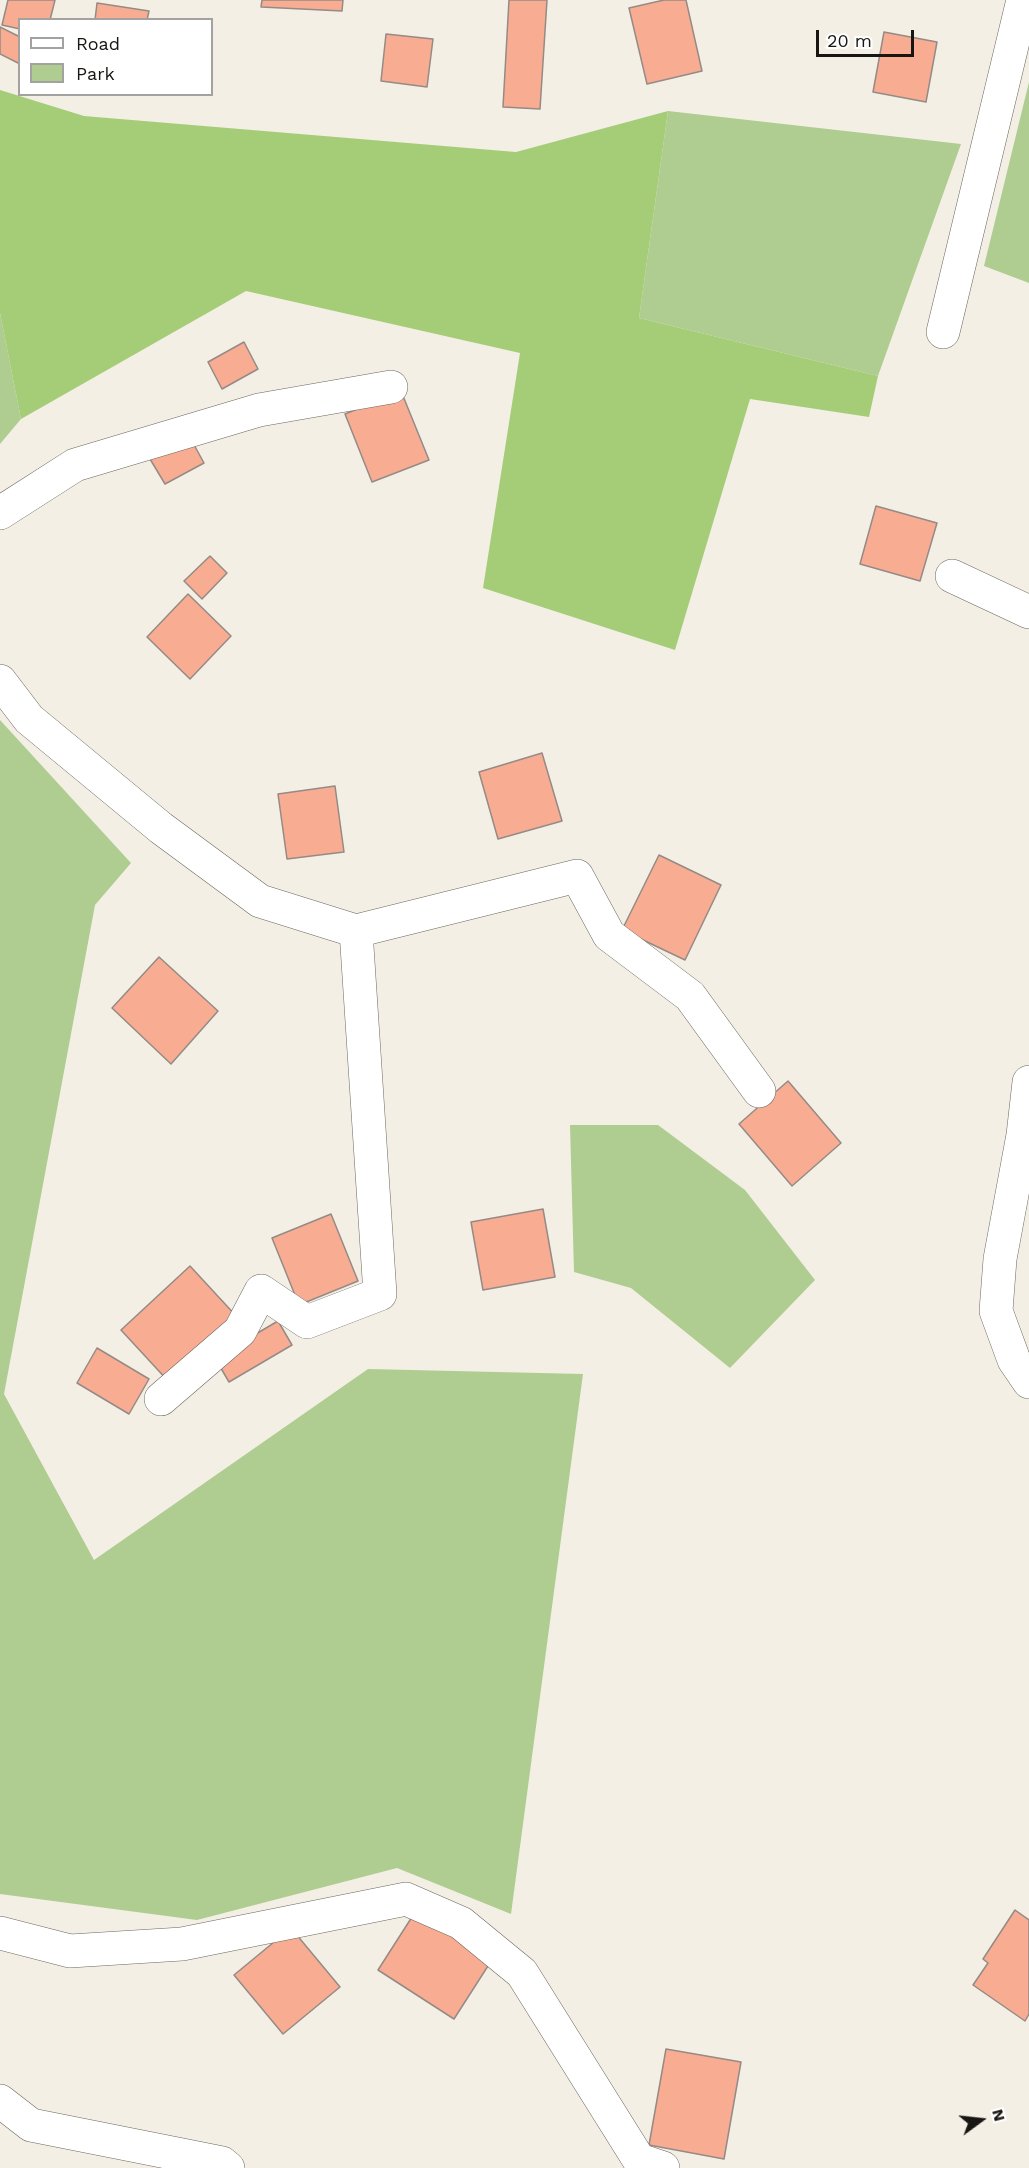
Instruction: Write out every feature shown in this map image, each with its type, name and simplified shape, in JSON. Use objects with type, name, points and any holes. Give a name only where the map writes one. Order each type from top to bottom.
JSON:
[{"type":"street","points":[[943,332],[1023,0]]},
{"type":"street","points":[[0,513],[75,465],[259,410],[391,387]]},
{"type":"street","points":[[952,576],[1029,612]]},
{"type":"street","points":[[0,681],[28,719],[161,828],[260,902],[356,931],[578,876],[609,935],[690,996],[759,1091]]},
{"type":"street","points":[[161,1399],[240,1331],[261,1291],[307,1322],[380,1294],[356,931]]},
{"type":"street","points":[[1029,1082],[1023,1135],[1000,1259],[996,1311],[1014,1360],[1029,1382]]},
{"type":"street","points":[[0,1933],[70,1951],[182,1944],[406,1899],[461,1923],[522,1973],[639,2160],[663,2168]]},
{"type":"street","points":[[0,2101],[15,2124],[222,2163],[228,2168]]},
{"type":"green space","points":[[1029,82],[1029,283],[984,266]]},
{"type":"green space","points":[[0,90],[84,116],[516,152],[668,111],[639,318],[878,376],[869,417],[750,399],[675,650],[483,588],[520,353],[246,291],[21,419],[0,313]]},
{"type":"green space","points":[[668,111],[961,144],[878,376],[639,318]]},
{"type":"green space","points":[[0,313],[21,419],[0,444]]},
{"type":"green space","points":[[0,720],[131,863],[95,905],[4,1394],[94,1560],[368,1369],[583,1374],[511,1914],[397,1868],[197,1920],[0,1894]]},
{"type":"green space","points":[[570,1125],[658,1125],[745,1190],[815,1280],[730,1368],[631,1288],[574,1272]]},
{"type":"building","points":[[8,0],[55,0],[50,18],[18,18],[18,29],[2,25]]},
{"type":"building","points":[[262,0],[343,0],[342,11],[261,7]]},
{"type":"building","points":[[509,0],[547,0],[540,109],[503,107]]},
{"type":"building","points":[[664,0],[686,0],[702,71],[647,84],[629,8]]},
{"type":"building","points":[[97,3],[149,11],[147,18],[95,18]]},
{"type":"building","points":[[0,27],[18,36],[18,63],[0,54]]},
{"type":"building","points":[[884,32],[937,42],[926,102],[873,92]]},
{"type":"building","points":[[386,34],[433,39],[427,87],[381,81]]},
{"type":"building","points":[[244,342],[258,369],[222,389],[208,362]]},
{"type":"building","points":[[401,391],[429,460],[372,482],[345,414]]},
{"type":"building","points":[[187,432],[204,463],[165,484],[147,454]]},
{"type":"building","points":[[876,506],[937,523],[920,581],[860,564]]},
{"type":"building","points":[[210,556],[227,573],[202,599],[184,581]]},
{"type":"building","points":[[188,594],[231,636],[190,679],[147,637]]},
{"type":"building","points":[[542,753],[562,821],[498,839],[479,772]]},
{"type":"building","points":[[335,786],[344,852],[287,859],[278,794]]},
{"type":"building","points":[[659,855],[721,885],[685,960],[622,930]]},
{"type":"building","points":[[159,957],[218,1011],[171,1064],[112,1008]]},
{"type":"building","points":[[788,1081],[841,1143],[792,1186],[739,1124]]},
{"type":"building","points":[[543,1209],[555,1277],[483,1290],[471,1222]]},
{"type":"building","points":[[331,1214],[358,1281],[299,1305],[272,1238]]},
{"type":"building","points":[[190,1266],[238,1318],[169,1382],[121,1330]]},
{"type":"building","points":[[278,1321],[292,1345],[229,1382],[215,1358]]},
{"type":"building","points":[[97,1348],[149,1379],[129,1414],[77,1383]]},
{"type":"building","points":[[419,1906],[495,1955],[454,2019],[378,1970]]},
{"type":"building","points":[[1015,1910],[1029,1920],[1029,2014],[1025,2021],[973,1985],[988,1963],[983,1959]]},
{"type":"building","points":[[291,1928],[340,1987],[283,2034],[234,1975]]},
{"type":"building","points":[[666,2049],[741,2062],[724,2159],[649,2145]]}]
